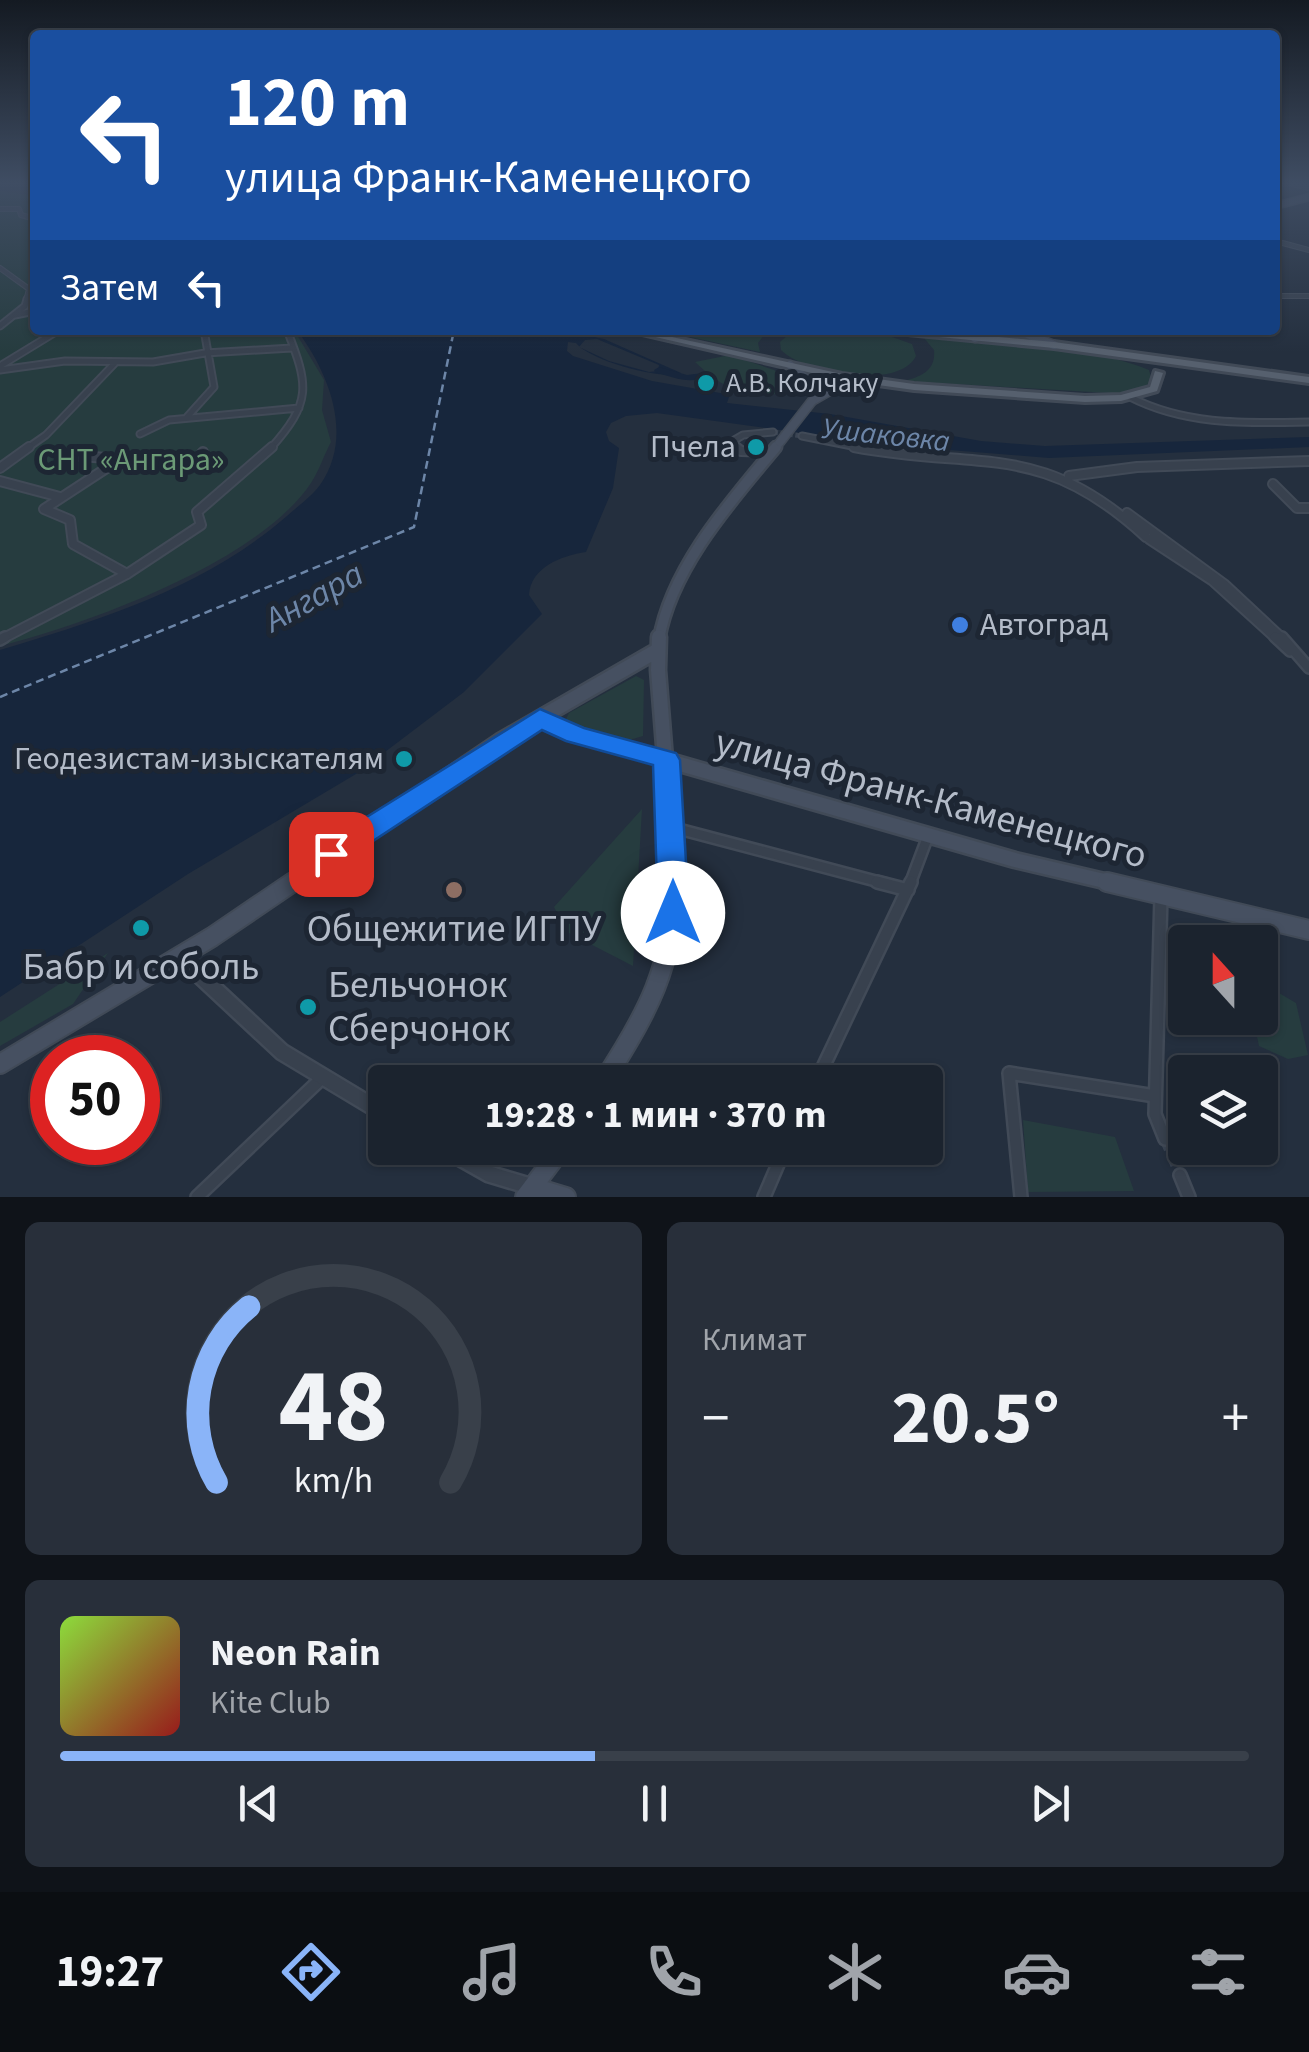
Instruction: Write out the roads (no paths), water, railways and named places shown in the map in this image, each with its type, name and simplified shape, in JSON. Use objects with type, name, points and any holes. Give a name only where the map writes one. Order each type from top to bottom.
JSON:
[{"type":"main road","points":[[650,335],[876,382],[1029,396],[1130,397],[1154,389],[1158,372]]},
{"type":"main road","points":[[662,335],[672,340]]},
{"type":"main road","points":[[944,335],[1309,380]]},
{"type":"main road","points":[[976,338],[986,335]]},
{"type":"main road","points":[[1029,335],[1054,346]]},
{"type":"main road","points":[[1122,356],[1158,372],[1189,364]]},
{"type":"main road","points":[[790,365],[813,384],[814,398]]},
{"type":"main road","points":[[613,1065],[651,1004],[667,958],[673,913],[658,650],[664,616],[682,580],[775,442],[814,398],[876,382]]},
{"type":"main road","points":[[0,1064],[180,957],[408,801],[658,650]]},
{"type":"main road","name":"улица Франк-Каменецкого","points":[[666,760],[928,836],[1309,930]]},
{"type":"main road","points":[[529,1194],[550,1165]]},
{"type":"main road","points":[[529,1194],[566,1197]]},
{"type":"street","points":[[1280,242],[1309,246]]},
{"type":"street","points":[[0,268],[29,289],[25,306],[0,326]]},
{"type":"street","points":[[1280,296],[1309,296]]},
{"type":"street","points":[[11,316],[30,312]]},
{"type":"street","points":[[0,368],[51,335]]},
{"type":"street","points":[[187,417],[214,387],[205,335]]},
{"type":"street","points":[[0,640],[127,574],[201,524],[197,512],[279,439],[299,408],[304,370],[288,335]]},
{"type":"street","points":[[0,368],[66,361],[152,362],[208,353],[292,348]]},
{"type":"street","points":[[0,468],[46,435],[115,363]]},
{"type":"street","points":[[1130,397],[1154,411],[1188,420],[1309,422]]},
{"type":"street","points":[[140,434],[168,420],[299,408]]},
{"type":"street","points":[[743,435],[775,442],[741,451],[731,442],[743,435]]},
{"type":"street","points":[[802,436],[866,450],[1015,463],[1065,476],[1114,502],[1258,611],[1309,672]]},
{"type":"street","points":[[79,456],[192,464],[203,452]]},
{"type":"street","points":[[122,458],[44,509],[70,520],[72,544],[127,574]]},
{"type":"street","points":[[1065,476],[1137,467],[1309,461]]},
{"type":"street","points":[[0,481],[60,496]]},
{"type":"street","points":[[1273,484],[1297,508],[1309,508]]},
{"type":"street","points":[[1114,502],[1148,538],[1214,581],[1258,619],[1309,672]]},
{"type":"street","points":[[1148,538],[1160,540],[1160,535]]},
{"type":"street","name":"улица Франк-Каменецкого","points":[[540,718],[575,734],[666,760]]},
{"type":"street","points":[[670,827],[908,890]]},
{"type":"street","points":[[824,1065],[908,890],[928,836]]},
{"type":"street","points":[[1160,896],[1155,1114],[1165,1138]]},
{"type":"street","points":[[180,957],[282,1052],[368,1104]]},
{"type":"street","points":[[1021,1197],[1009,1074],[1156,1096]]},
{"type":"street","points":[[197,1197],[322,1078]]},
{"type":"street","points":[[473,1165],[529,1194]]},
{"type":"street","points":[[764,1197],[778,1165]]},
{"type":"street","points":[[1180,1174],[1188,1197]]},
{"type":"water","name":"Ангара","points":[[300,335],[585,335],[604,339],[681,373],[658,374],[626,367],[568,342],[567,351],[573,356],[652,381],[726,394],[727,403],[830,414],[981,441],[1045,446],[1309,437],[1309,447],[1049,458],[888,445],[657,413],[626,416],[611,423],[606,432],[609,441],[619,448],[613,488],[586,552],[567,556],[541,570],[529,595],[542,614],[464,692],[356,774],[188,874],[0,997],[0,650],[114,613],[187,581],[255,541],[317,489],[336,446],[336,425],[327,384]]},
{"type":"waterway","points":[[659,370],[687,378],[703,376]]},
{"type":"tunnel","points":[[773,432],[802,436]]},
{"type":"tunnel","points":[[1165,1139],[1180,1175]]},
{"type":"place","name":"А.В. Колчаку","points":[[706,383]]},
{"type":"place","name":"Пчела","points":[[756,447]]},
{"type":"place","name":"Автоград","points":[[960,625]]},
{"type":"place","name":"Геодезистам-изыскателям","points":[[404,759]]},
{"type":"place","name":"Общежитие ИГПУ","points":[[454,890]]},
{"type":"place","name":"Бабр и соболь","points":[[141,928]]},
{"type":"place","name":"Бельчонок Сберчонок","points":[[308,1007]]},
{"type":"water label","name":"Ушаковка","points":[[886,435]]},
{"type":"park label","name":"СНТ «Ангара»","points":[[131,460]]}]
